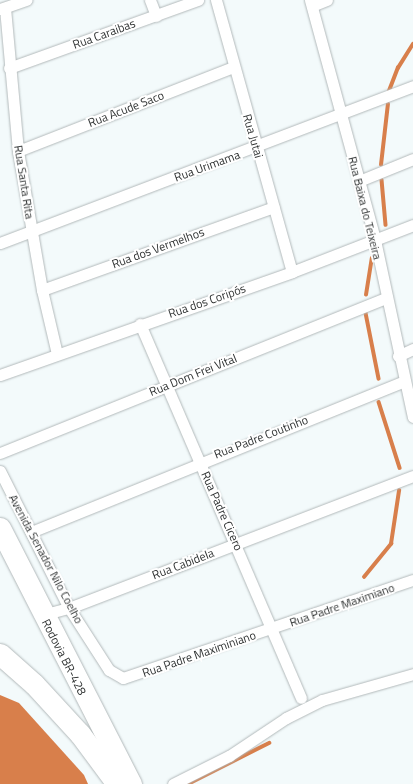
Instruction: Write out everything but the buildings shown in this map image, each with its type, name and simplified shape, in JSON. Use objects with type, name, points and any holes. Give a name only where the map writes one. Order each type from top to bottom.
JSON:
[{"type":"highway","name":"Rodovia BR-428","points":[[0,528],[42,614],[131,784]]},
{"type":"highway","points":[[0,654],[34,684],[80,734],[117,784]]},
{"type":"street","points":[[3,8],[26,0]]},
{"type":"street","points":[[150,0],[156,16]]},
{"type":"street","name":"Rua Caraibas","points":[[9,68],[198,0]]},
{"type":"street","name":"Rua Jutai","points":[[216,0],[292,272]]},
{"type":"street","points":[[311,3],[327,0]]},
{"type":"street","name":"Rua Baixa do Teixeira","points":[[311,3],[375,240],[398,356],[413,417]]},
{"type":"street","name":"Rua Santa Rita","points":[[3,8],[18,151],[42,290],[57,354]]},
{"type":"street","name":"Rua Acude Saco","points":[[18,151],[234,67]]},
{"type":"street","name":"Rua Urimama","points":[[0,243],[257,148],[413,86]]},
{"type":"street","points":[[359,181],[413,159]]},
{"type":"street","name":"Rua dos Vermelhos","points":[[42,290],[274,207]]},
{"type":"street","name":"Rua dos Coripós","points":[[0,376],[140,324],[292,272],[413,225]]},
{"type":"street","name":"Rua Dom Frei Vital","points":[[0,453],[386,298]]},
{"type":"street","name":"Rua Padre Cicero","points":[[140,324],[236,543],[301,698]]},
{"type":"street","points":[[398,356],[413,349]]},
{"type":"street","name":"Rua Padre Coutinho","points":[[31,532],[200,462],[404,381]]},
{"type":"street","name":"Avenida Senador Nilo Coelho","points":[[0,471],[69,608],[109,670],[127,678]]},
{"type":"street","name":"Rua Cabidela","points":[[42,614],[69,608],[413,476]]},
{"type":"street","name":"Rua Padre Maximiano","points":[[271,629],[413,580]]},
{"type":"street","name":"Rua Padre Maximiniano","points":[[127,678],[271,629]]},
{"type":"street","points":[[173,784],[229,756],[286,718],[322,700],[413,674]]},
{"type":"shaded area","points":[[0,695],[19,703],[84,775],[88,784],[0,784]]},
{"type":"waterway","points":[[389,91],[398,68],[413,44]]},
{"type":"waterway","points":[[381,165],[388,104]]},
{"type":"waterway","points":[[382,180],[386,225]]},
{"type":"waterway","points":[[366,295],[372,258]]},
{"type":"waterway","points":[[365,308],[379,379]]},
{"type":"waterway","points":[[379,402],[400,468]]},
{"type":"waterway","points":[[364,577],[391,544],[399,491]]},
{"type":"waterway","points":[[188,784],[269,743]]}]
